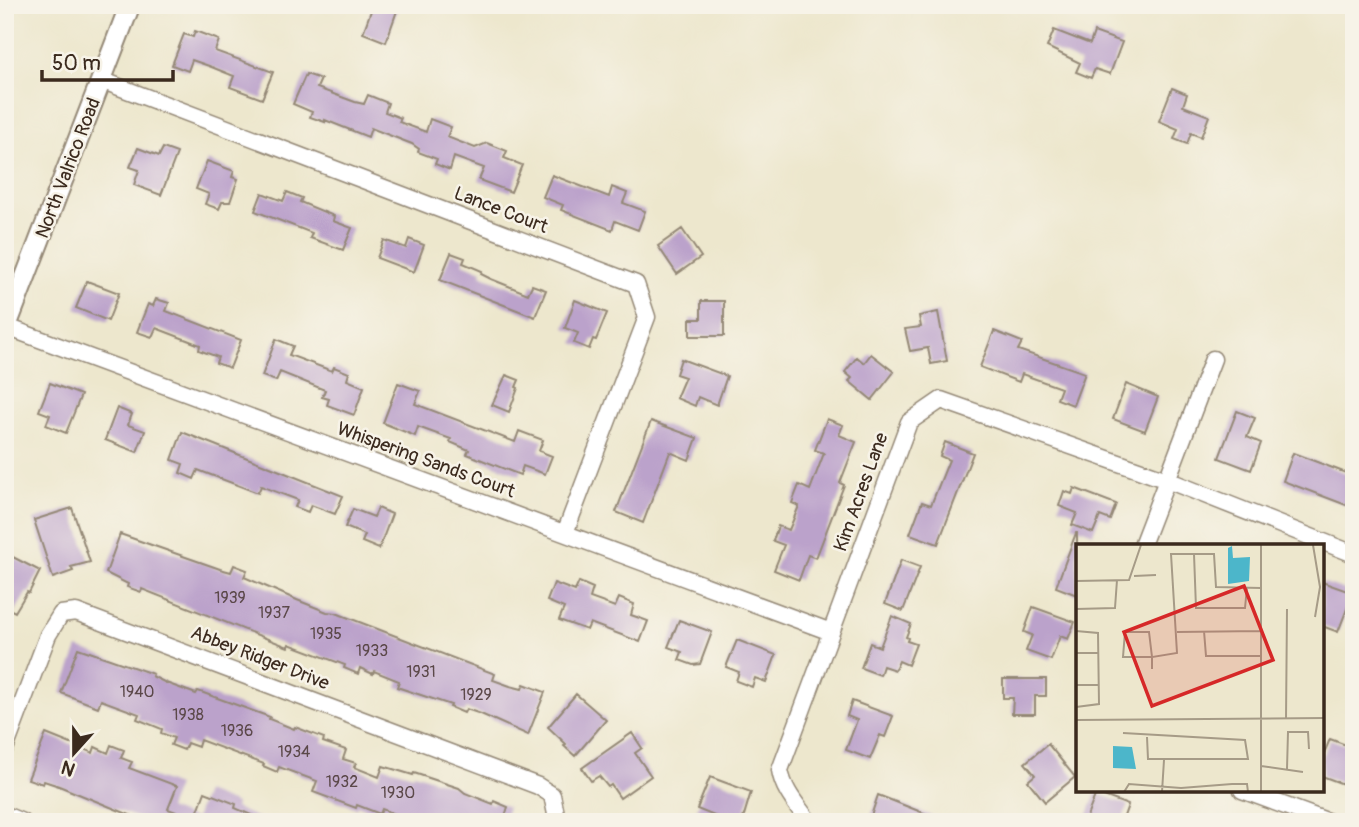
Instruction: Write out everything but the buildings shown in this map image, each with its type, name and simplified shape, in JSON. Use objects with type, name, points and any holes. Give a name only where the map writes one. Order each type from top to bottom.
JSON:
[{"type":"street","name":"North Valrico Road","points":[[6,329],[130,5]]},
{"type":"street","name":"Lance Court","points":[[101,80],[636,284],[647,317],[565,533]]},
{"type":"street","name":"Whispering Sands Court","points":[[6,329],[831,632]]},
{"type":"street","points":[[1142,544],[1213,359]]},
{"type":"street","name":"Kim Acres Lane","points":[[809,822],[789,796],[782,780],[780,770],[783,759],[909,422],[941,400],[1167,480],[1354,554]]},
{"type":"street","name":"Abbey Ridger Drive","points":[[5,749],[48,635],[61,614],[76,612],[538,786],[552,796],[556,814],[554,822]]},
{"type":"street","points":[[1247,792],[1329,822]]},
{"type":"street","points":[[5,815],[22,822]]}]
